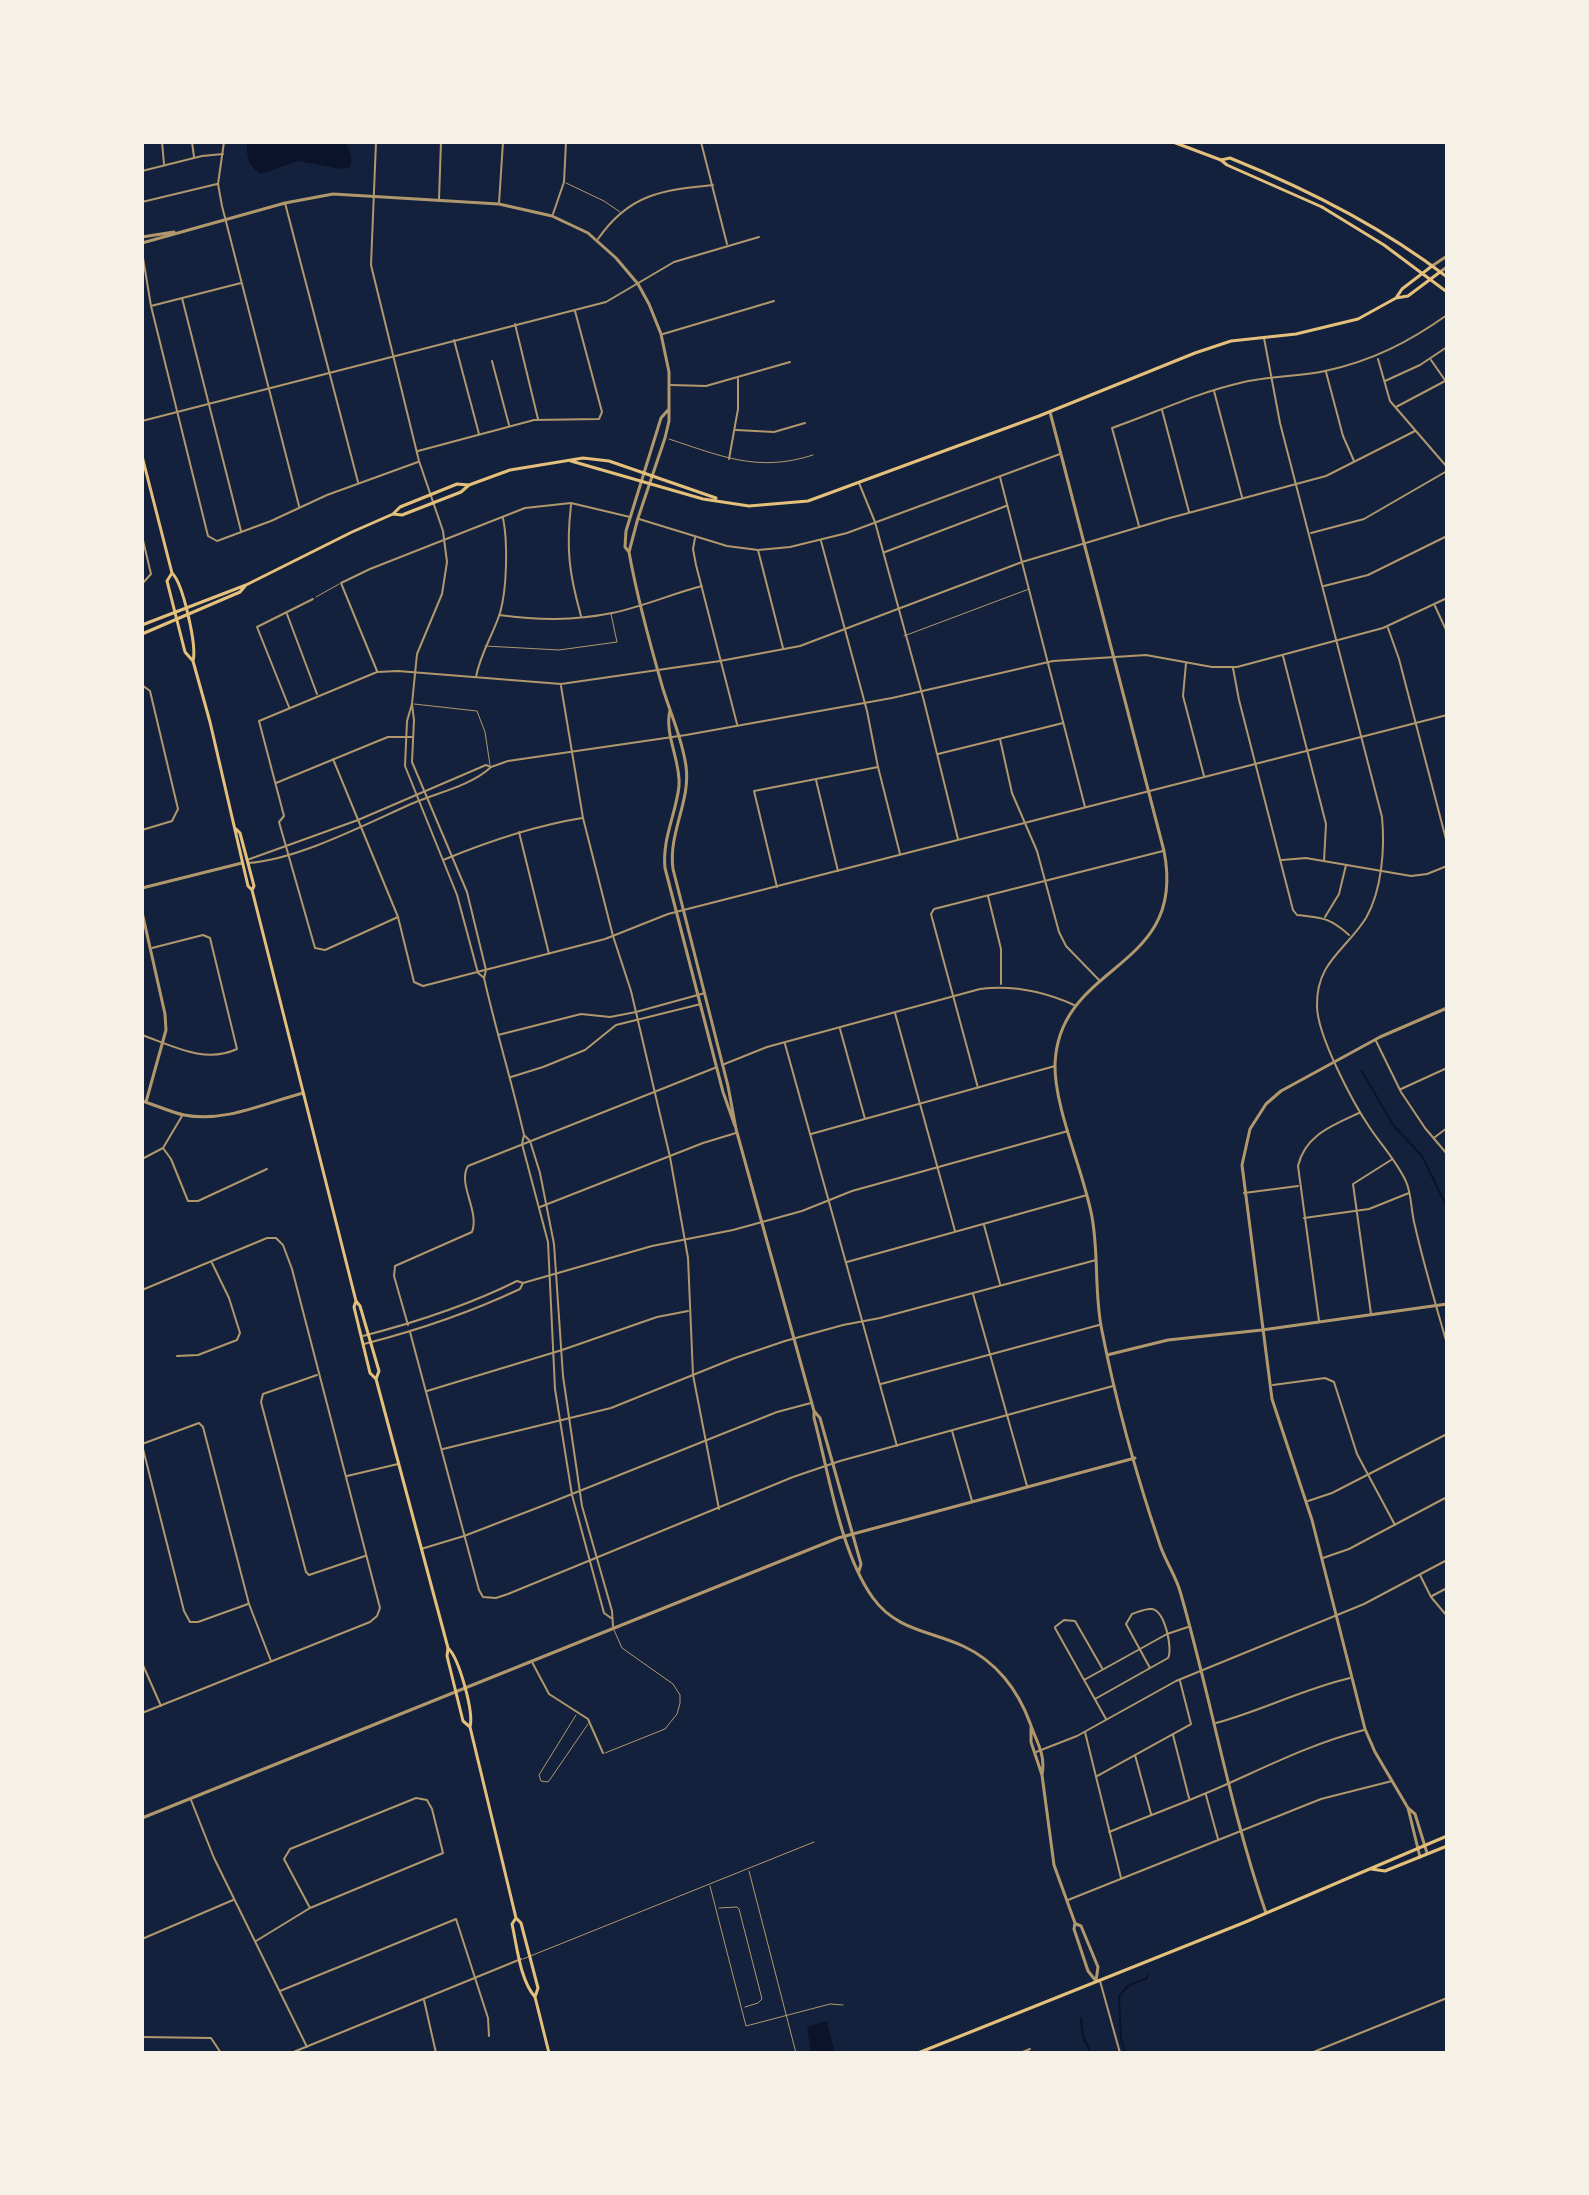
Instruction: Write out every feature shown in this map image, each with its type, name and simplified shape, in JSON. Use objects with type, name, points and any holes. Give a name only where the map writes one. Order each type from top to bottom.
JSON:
[{"type":"main road","points":[[1173,142],[1221,160],[1322,207],[1384,245],[1447,292]]},
{"type":"main road","points":[[1221,160],[1230,158],[1289,182],[1365,222],[1447,277]]},
{"type":"main road","points":[[1396,298],[1402,289],[1432,266]]},
{"type":"main road","points":[[571,461],[703,499],[749,506],[808,501],[1231,341],[1296,334],[1358,319],[1396,298],[1408,296],[1440,272]]},
{"type":"main road","points":[[142,456],[172,573],[177,578],[185,608],[195,651],[193,661],[236,829],[240,833],[254,886],[252,890]]},
{"type":"main road","points":[[393,514],[402,515],[461,492],[469,485],[523,466],[583,458],[609,461],[719,500]]},
{"type":"main road","points":[[142,625],[246,585],[393,514],[400,507],[457,484],[469,485]]},
{"type":"main road","points":[[172,573],[167,581],[185,652],[193,661]]},
{"type":"main road","points":[[142,634],[240,592],[246,585]]},
{"type":"main road","points":[[236,829],[234,834],[248,886],[252,890],[356,1301],[379,1371],[376,1379]]},
{"type":"main road","points":[[356,1301],[354,1307],[370,1373],[376,1379],[448,1648],[447,1656],[463,1721],[470,1727]]},
{"type":"main road","points":[[448,1648],[455,1654],[464,1688],[470,1727],[516,1918],[521,1923],[538,1988],[535,1997]]},
{"type":"main road","points":[[918,2053],[1266,1913],[1447,1836]]},
{"type":"main road","points":[[1371,1869],[1385,1871],[1447,1846]]},
{"type":"main road","points":[[516,1918],[512,1924],[549,2053]]},
{"type":"street","points":[[162,142],[164,165]]},
{"type":"street","points":[[192,142],[194,158]]},
{"type":"street","points":[[224,142],[218,184],[299,507]]},
{"type":"street","points":[[376,142],[371,265],[419,461],[445,541],[446,581],[419,646],[405,766],[457,895],[484,978],[526,1143],[548,1242],[553,1352],[572,1495],[604,1613],[611,1618]]},
{"type":"street","points":[[439,200],[441,142]]},
{"type":"street","points":[[499,204],[503,142]]},
{"type":"street","points":[[552,216],[564,182],[566,142]]},
{"type":"street","points":[[701,142],[727,245]]},
{"type":"street","points":[[142,171],[223,154]]},
{"type":"street","points":[[142,202],[218,184]]},
{"type":"street","points":[[597,240],[620,212],[659,191],[713,185]]},
{"type":"street","points":[[142,237],[333,194],[499,204],[552,216],[597,240],[638,284],[649,304],[661,334],[670,385],[665,438],[629,552]]},
{"type":"street","points":[[285,203],[358,484]]},
{"type":"street","points":[[142,243],[170,236],[174,232]]},
{"type":"street","points":[[142,421],[606,302],[674,262],[759,237]]},
{"type":"street","points":[[142,252],[151,306],[208,536],[217,541],[419,461]]},
{"type":"street","points":[[1432,266],[1447,256]]},
{"type":"street","points":[[1440,272],[1447,267]]},
{"type":"street","points":[[151,306],[242,283]]},
{"type":"street","points":[[182,298],[242,532]]},
{"type":"street","points":[[661,334],[774,301]]},
{"type":"street","points":[[417,451],[539,420],[595,420],[601,416],[575,310]]},
{"type":"street","points":[[1139,527],[1112,428],[1213,390],[1270,377],[1326,371],[1377,357],[1414,338],[1447,315]]},
{"type":"street","points":[[515,324],[539,420]]},
{"type":"street","points":[[1264,336],[1270,377],[1382,817],[1384,839],[1370,909],[1326,967],[1317,998],[1322,1033],[1360,1112],[1402,1175],[1447,1344]]},
{"type":"street","points":[[454,340],[479,435]]},
{"type":"street","points":[[1384,382],[1447,347]]},
{"type":"street","points":[[1309,534],[1364,519],[1427,484],[1447,469],[1395,408],[1377,357]]},
{"type":"street","points":[[1395,408],[1446,381],[1430,359]]},
{"type":"street","points":[[492,361],[509,426]]},
{"type":"street","points":[[670,385],[706,386],[790,362]]},
{"type":"street","points":[[1326,371],[1343,436],[1355,462]]},
{"type":"street","points":[[729,459],[735,430],[738,378]]},
{"type":"street","points":[[1213,390],[1242,498]]},
{"type":"street","points":[[668,410],[661,418],[641,481],[625,547],[629,552],[657,669],[675,718],[686,767],[672,852],[737,1131]]},
{"type":"street","points":[[1162,410],[1189,513]]},
{"type":"street","points":[[1050,412],[1164,851],[1166,889],[1157,922],[1132,956],[1099,980],[1075,1005],[1061,1034],[1055,1066],[1059,1093],[1093,1221],[1101,1325],[1107,1355],[1160,1546],[1179,1586],[1266,1913]]},
{"type":"street","points":[[735,430],[774,432],[805,423]]},
{"type":"street","points":[[398,917],[357,938],[319,951],[312,942],[279,822],[284,816],[259,721],[377,672],[561,684],[720,661],[814,642],[1022,562],[1326,476],[1415,431]]},
{"type":"street","points":[[638,518],[695,538],[758,550],[821,541],[1061,454]]},
{"type":"street","points":[[1000,476],[1085,807]]},
{"type":"street","points":[[858,482],[875,522],[958,839]]},
{"type":"street","points":[[377,672],[341,583],[536,506],[571,503],[630,517]]},
{"type":"street","points":[[571,503],[567,549],[570,577],[581,618]]},
{"type":"street","points":[[883,552],[1008,505]]},
{"type":"street","points":[[476,677],[499,615],[505,574],[503,517]]},
{"type":"street","points":[[142,536],[151,574],[142,584]]},
{"type":"street","points":[[1323,587],[1368,575],[1447,536]]},
{"type":"street","points":[[695,538],[693,549],[738,725]]},
{"type":"street","points":[[821,541],[900,855]]},
{"type":"street","points":[[758,550],[784,649]]},
{"type":"street","points":[[499,615],[544,620],[581,618],[610,613],[702,586]]},
{"type":"street","points":[[142,888],[289,854],[508,761],[921,693],[1048,662],[1146,655],[1212,667],[1233,667],[1387,627],[1447,598]]},
{"type":"street","points":[[289,707],[257,627],[313,599]]},
{"type":"street","points":[[1434,605],[1447,632]]},
{"type":"street","points":[[287,613],[317,695]]},
{"type":"street","points":[[1387,627],[1399,659],[1447,843]]},
{"type":"street","points":[[1283,655],[1326,824],[1324,861]]},
{"type":"street","points":[[1186,663],[1183,696],[1204,777]]},
{"type":"street","points":[[1233,667],[1295,913],[1325,918],[1350,937]]},
{"type":"street","points":[[561,684],[583,818],[657,1091],[670,1157],[688,1258],[693,1375],[719,1509]]},
{"type":"street","points":[[142,685],[150,691],[178,809],[172,821],[142,830]]},
{"type":"street","points":[[412,704],[412,762],[467,892],[486,970],[484,978]]},
{"type":"street","points":[[670,710],[668,720],[679,786],[664,860],[716,1067],[737,1131],[854,1566],[872,1596],[896,1621],[913,1630],[963,1646],[995,1667],[1019,1698],[1036,1733],[1044,1765],[1042,1775]]},
{"type":"street","points":[[333,759],[398,917],[414,982],[423,986],[613,936],[646,921],[684,910],[1447,715]]},
{"type":"street","points":[[936,754],[1064,723]]},
{"type":"street","points":[[275,783],[388,737],[413,737]]},
{"type":"street","points":[[1000,739],[1012,793],[1046,881],[1059,932],[1066,946],[1099,980]]},
{"type":"street","points":[[247,862],[358,820],[486,765],[491,767]]},
{"type":"street","points":[[777,887],[754,791],[878,767]]},
{"type":"street","points":[[815,779],[838,871]]},
{"type":"street","points":[[443,860],[519,831],[583,818]]},
{"type":"street","points":[[519,831],[549,954]]},
{"type":"street","points":[[978,1088],[931,914],[934,909],[1164,851]]},
{"type":"street","points":[[1281,861],[1300,857],[1417,876],[1447,866]]},
{"type":"street","points":[[1325,918],[1339,894],[1346,865]]},
{"type":"street","points":[[988,895],[1001,949],[1001,987]]},
{"type":"street","points":[[142,912],[166,1030],[144,1102],[183,1115],[204,1117],[225,1115],[303,1093]]},
{"type":"street","points":[[142,1035],[201,1056],[237,1049],[210,938],[203,935],[150,949]]},
{"type":"street","points":[[408,1325],[394,1276],[395,1266],[472,1232],[474,1218],[465,1179],[466,1168],[723,1064],[785,1043],[952,996],[1001,987],[1035,991],[1075,1005]]},
{"type":"street","points":[[497,1036],[581,1014],[610,1017],[636,1012],[705,993]]},
{"type":"street","points":[[510,1077],[585,1050],[616,1025],[707,1003]]},
{"type":"street","points":[[1420,1857],[1408,1808],[1379,1760],[1365,1729],[1322,1558],[1274,1404],[1244,1193],[1244,1148],[1260,1112],[1281,1091],[1375,1039],[1447,1008]]},
{"type":"street","points":[[895,1012],[955,1231]]},
{"type":"street","points":[[840,1028],[865,1120]]},
{"type":"street","points":[[1375,1039],[1400,1090],[1447,1154]]},
{"type":"street","points":[[785,1043],[897,1446]]},
{"type":"street","points":[[810,1135],[1055,1066]]},
{"type":"street","points":[[1400,1090],[1447,1068]]},
{"type":"street","points":[[1319,1322],[1298,1166],[1303,1152],[1322,1131],[1360,1112]]},
{"type":"street","points":[[142,1159],[163,1148],[183,1115]]},
{"type":"street","points":[[1434,1138],[1447,1128]]},
{"type":"street","points":[[539,1208],[737,1131]]},
{"type":"street","points":[[361,1337],[470,1304],[517,1281],[523,1283],[557,1271],[810,1209],[852,1191],[1069,1131]]},
{"type":"street","points":[[524,1135],[545,1206],[557,1271],[568,1419],[580,1491],[614,1627]]},
{"type":"street","points":[[163,1148],[171,1159],[188,1201],[198,1201],[267,1169]]},
{"type":"street","points":[[1372,1315],[1353,1184],[1392,1160]]},
{"type":"street","points":[[1244,1193],[1299,1186]]},
{"type":"street","points":[[1303,1219],[1376,1207],[1409,1193]]},
{"type":"street","points":[[846,1262],[1087,1195]]},
{"type":"street","points":[[984,1224],[1001,1285]]},
{"type":"street","points":[[142,1290],[267,1238],[276,1238],[283,1245],[292,1269],[380,1608],[370,1622],[142,1713]]},
{"type":"street","points":[[441,1450],[611,1408],[758,1349],[794,1338],[1096,1260]]},
{"type":"street","points":[[177,1356],[198,1355],[237,1340],[240,1333],[212,1262]]},
{"type":"street","points":[[363,1344],[473,1311],[520,1289],[523,1283]]},
{"type":"street","points":[[973,1292],[1027,1486]]},
{"type":"street","points":[[1107,1355],[1168,1340],[1447,1304]]},
{"type":"street","points":[[426,1391],[562,1350],[657,1317],[690,1311]]},
{"type":"street","points":[[880,1384],[1101,1325]]},
{"type":"street","points":[[410,1332],[479,1590],[483,1597],[496,1598],[827,1466],[1115,1385]]},
{"type":"street","points":[[319,1374],[263,1394],[261,1402],[265,1420],[306,1572],[309,1575],[317,1574],[365,1556]]},
{"type":"street","points":[[1270,1385],[1325,1378],[1334,1382],[1356,1451],[1395,1525]]},
{"type":"street","points":[[421,1549],[572,1495],[777,1412],[812,1403]]},
{"type":"street","points":[[814,1411],[820,1418],[834,1464],[861,1564],[859,1572]]},
{"type":"street","points":[[249,1604],[190,1622],[184,1611],[142,1444],[199,1423],[203,1427],[249,1604],[271,1661]]},
{"type":"street","points":[[952,1430],[972,1501]]},
{"type":"street","points":[[1306,1502],[1332,1493],[1447,1434]]},
{"type":"street","points":[[142,1818],[845,1536],[1135,1458]]},
{"type":"street","points":[[346,1476],[398,1464]]},
{"type":"street","points":[[1322,1558],[1341,1553],[1447,1497]]},
{"type":"street","points":[[1033,1753],[1085,1732],[1179,1679],[1364,1604],[1447,1560]]},
{"type":"street","points":[[1420,1575],[1431,1597],[1447,1616]]},
{"type":"street","points":[[1431,1597],[1447,1588]]},
{"type":"street","points":[[1095,1699],[1150,1668],[1171,1655],[1161,1615],[1156,1610],[1132,1614],[1126,1621],[1126,1628],[1150,1668]]},
{"type":"street","points":[[1055,1628],[1060,1621],[1075,1621],[1103,1669]]},
{"type":"street","points":[[1084,1680],[1167,1634],[1190,1627]]},
{"type":"street","points":[[1049,1628],[1055,1628]]},
{"type":"street","points":[[1055,1628],[1106,1720]]},
{"type":"street","points":[[532,1661],[549,1694],[589,1722],[603,1753]]},
{"type":"street","points":[[142,1663],[161,1706]]},
{"type":"street","points":[[1214,1723],[1243,1716],[1314,1687],[1352,1678]]},
{"type":"street","points":[[1097,1776],[1191,1724],[1179,1679]]},
{"type":"street","points":[[1031,1728],[1033,1753],[1042,1775],[1050,1850],[1088,1971],[1098,1980]]},
{"type":"street","points":[[1109,1832],[1295,1753],[1365,1729]]},
{"type":"street","points":[[1085,1732],[1121,1879]]},
{"type":"street","points":[[1173,1734],[1190,1799]]},
{"type":"street","points":[[1135,1755],[1151,1815]]},
{"type":"street","points":[[1066,1900],[1330,1796],[1393,1781]]},
{"type":"street","points":[[1205,1793],[1218,1840]]},
{"type":"street","points":[[256,1941],[310,1908],[443,1853],[427,1800],[416,1798],[290,1849],[284,1859],[310,1908]]},
{"type":"street","points":[[190,1799],[214,1858],[307,2047]]},
{"type":"street","points":[[1408,1808],[1415,1814],[1428,1854]]},
{"type":"street","points":[[142,1939],[235,1900]]},
{"type":"street","points":[[280,1991],[456,1919],[488,2018],[489,2036]]},
{"type":"street","points":[[1075,1923],[1081,1926],[1098,1967],[1098,1980],[1120,2053]]},
{"type":"street","points":[[291,2053],[521,1959]]},
{"type":"street","points":[[424,1998],[436,2053]]},
{"type":"street","points":[[1311,2053],[1447,1998]]},
{"type":"street","points":[[142,2037],[211,2038],[216,2041],[221,2053]]},
{"type":"street","points":[[1020,2053],[1030,2049]]},
{"type":"lane","points":[[564,182],[620,212]]},
{"type":"lane","points":[[665,438],[729,459],[772,464],[813,455]]},
{"type":"lane","points":[[313,599],[341,583]]},
{"type":"lane","points":[[904,636],[1029,589]]},
{"type":"lane","points":[[485,646],[559,650],[617,642],[610,613]]},
{"type":"lane","points":[[412,704],[477,711],[485,732],[491,767]]},
{"type":"lane","points":[[603,1753],[665,1729],[677,1714],[680,1703],[680,1695],[673,1684],[622,1648],[614,1627]]},
{"type":"lane","points":[[577,1713],[539,1775],[541,1781],[548,1782],[589,1722]]},
{"type":"lane","points":[[521,1959],[814,1842]]},
{"type":"lane","points":[[748,1869],[796,2053]]},
{"type":"lane","points":[[709,1883],[746,2026],[830,2004],[843,2005]]},
{"type":"lane","points":[[716,1909],[739,1909],[759,1988],[761,2002],[741,2008]]},
{"type":"water","points":[[247,142],[345,142],[351,163],[350,167],[342,169],[298,161],[261,174],[249,161]]},
{"type":"water","points":[[827,2021],[835,2053],[811,2053],[807,2027]]},
{"type":"waterway","points":[[1362,1071],[1393,1125],[1422,1156],[1447,1207]]},
{"type":"waterway","points":[[1125,2053],[1121,2039],[1119,1996],[1128,1986],[1147,1978],[1147,1975]]},
{"type":"waterway","points":[[1081,2018],[1083,2037],[1091,2053]]}]
